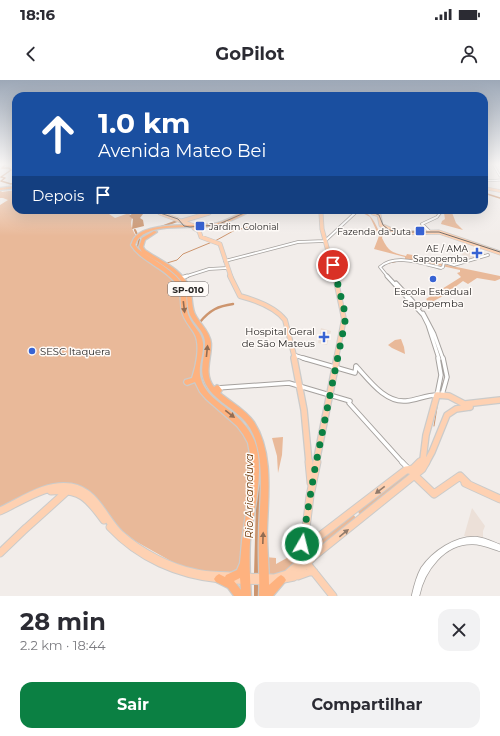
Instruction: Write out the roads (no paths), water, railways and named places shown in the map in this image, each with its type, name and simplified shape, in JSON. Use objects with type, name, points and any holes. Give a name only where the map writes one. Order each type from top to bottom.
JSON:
[{"type":"highway","points":[[193,227],[220,224],[242,214]]},
{"type":"highway","name":"SP-010","points":[[180,222],[173,227],[156,229],[138,236],[133,242],[134,249],[174,277],[182,288],[185,313],[200,341],[196,374]]},
{"type":"highway","name":"SP-010","points":[[193,227],[180,222],[159,231],[147,233],[141,243],[142,249],[183,278],[189,291],[192,314],[207,337],[208,345],[205,372],[206,380],[210,388],[209,398],[242,424],[252,447],[254,459],[252,498],[245,553],[264,596]]},
{"type":"highway","points":[[187,382],[194,380],[196,374],[210,388],[245,416],[253,425],[260,441],[263,454],[264,566],[266,572],[257,579]]},
{"type":"highway","points":[[240,596],[227,580],[239,574],[243,570],[245,553]]},
{"type":"highway","name":"SP-010","points":[[246,596],[257,579]]},
{"type":"highway","points":[[268,596],[272,589],[281,580]]},
{"type":"main road","points":[[488,190],[500,192]]},
{"type":"main road","points":[[160,214],[193,227],[201,237],[220,244],[227,268],[239,295],[254,300],[284,318],[300,385],[308,437],[312,481],[308,541],[294,575]]},
{"type":"main road","points":[[166,214],[180,222],[206,214]]},
{"type":"main road","points":[[180,222],[201,214]]},
{"type":"main road","points":[[321,214],[322,229],[344,316],[336,368],[312,481],[302,544],[314,572],[334,596]]},
{"type":"main road","points":[[376,214],[380,217],[380,223],[384,227],[400,232],[428,229],[476,244],[489,252],[500,252]]},
{"type":"main road","points":[[413,473],[413,469],[422,460],[440,395],[452,397],[465,405]]},
{"type":"main road","points":[[67,488],[84,496],[115,533],[127,543],[145,555],[187,574],[227,580],[281,580],[294,575],[413,473],[422,469],[432,452],[447,415],[465,405],[500,400]]},
{"type":"main road","points":[[425,446],[432,452]]},
{"type":"main road","points":[[308,541],[354,510],[406,470],[413,473],[434,494],[459,477],[468,484],[500,499]]},
{"type":"main road","points":[[0,553],[58,499],[67,488]]},
{"type":"main road","points":[[0,513],[40,494],[67,488],[80,489],[90,496],[108,521],[120,534],[154,555],[174,565],[194,572],[227,580]]},
{"type":"main road","points":[[354,510],[364,516]]},
{"type":"main road","points":[[354,510],[356,522]]},
{"type":"main road","points":[[309,562],[334,596]]},
{"type":"main road","points":[[257,579],[314,572]]},
{"type":"street","points":[[225,261],[301,241],[326,240],[354,214]]},
{"type":"street","points":[[428,229],[424,224],[437,218],[440,214]]},
{"type":"street","points":[[440,395],[440,363],[428,325],[421,314],[381,270],[381,265],[384,263],[408,260],[441,268],[444,262],[454,265],[489,252]]},
{"type":"street","points":[[408,260],[388,264],[383,267],[384,272],[396,283],[430,322],[446,372],[447,380],[440,395]]},
{"type":"street","points":[[183,278],[209,269],[227,268]]},
{"type":"street","points":[[293,355],[355,373],[357,368],[383,393],[396,399],[405,401],[425,396],[440,395]]},
{"type":"street","points":[[210,388],[289,383],[300,385],[350,402],[413,473]]},
{"type":"street","points":[[416,596],[422,576],[427,567],[452,548],[467,542],[500,548]]},
{"type":"waterway","points":[[488,194],[500,198]]},
{"type":"waterway","points":[[161,227],[177,221]]},
{"type":"waterway","points":[[215,241],[235,230],[251,227]]},
{"type":"waterway","name":"Rio Aricanduva","points":[[135,230],[139,239],[138,247],[141,252]]},
{"type":"waterway","points":[[167,263],[177,260],[183,254],[212,242]]},
{"type":"waterway","points":[[389,263],[399,261]]},
{"type":"waterway","name":"Rio Aricanduva","points":[[170,272],[178,277]]},
{"type":"waterway","points":[[200,322],[207,314],[215,309],[233,304]]},
{"type":"waterway","name":"Rio Aricanduva","points":[[190,314],[202,335],[204,345],[203,359]]},
{"type":"waterway","points":[[440,359],[443,367]]},
{"type":"waterway","name":"Rio Aricanduva","points":[[202,370],[207,386],[211,392],[216,398],[242,418]]},
{"type":"waterway","points":[[440,392],[445,378]]},
{"type":"waterway","points":[[434,426],[438,401]]},
{"type":"waterway","name":"Rio Aricanduva","points":[[257,445],[259,463]]},
{"type":"waterway","name":"Rio Aricanduva","points":[[256,575],[259,463]]},
{"type":"waterway","name":"Rio Aricanduva","points":[[256,582],[256,596]]},
{"type":"railway","points":[[163,214],[178,219],[184,226],[190,227],[217,225],[242,214]]},
{"type":"railway","points":[[377,214],[379,215],[383,225],[389,230],[400,232],[439,232],[500,252]]},
{"type":"place","name":"Jardim Colonial","points":[[200,226]]},
{"type":"place","name":"Fazenda da Juta","points":[[420,231]]},
{"type":"place","name":"AE / AMA Sapopemba","points":[[477,253]]},
{"type":"place","name":"Escola Estadual Sapopemba","points":[[433,279]]},
{"type":"place","name":"Hospital Geral de São Mateus","points":[[324,337]]},
{"type":"place","name":"SESC Itaquera","points":[[32,351]]}]
